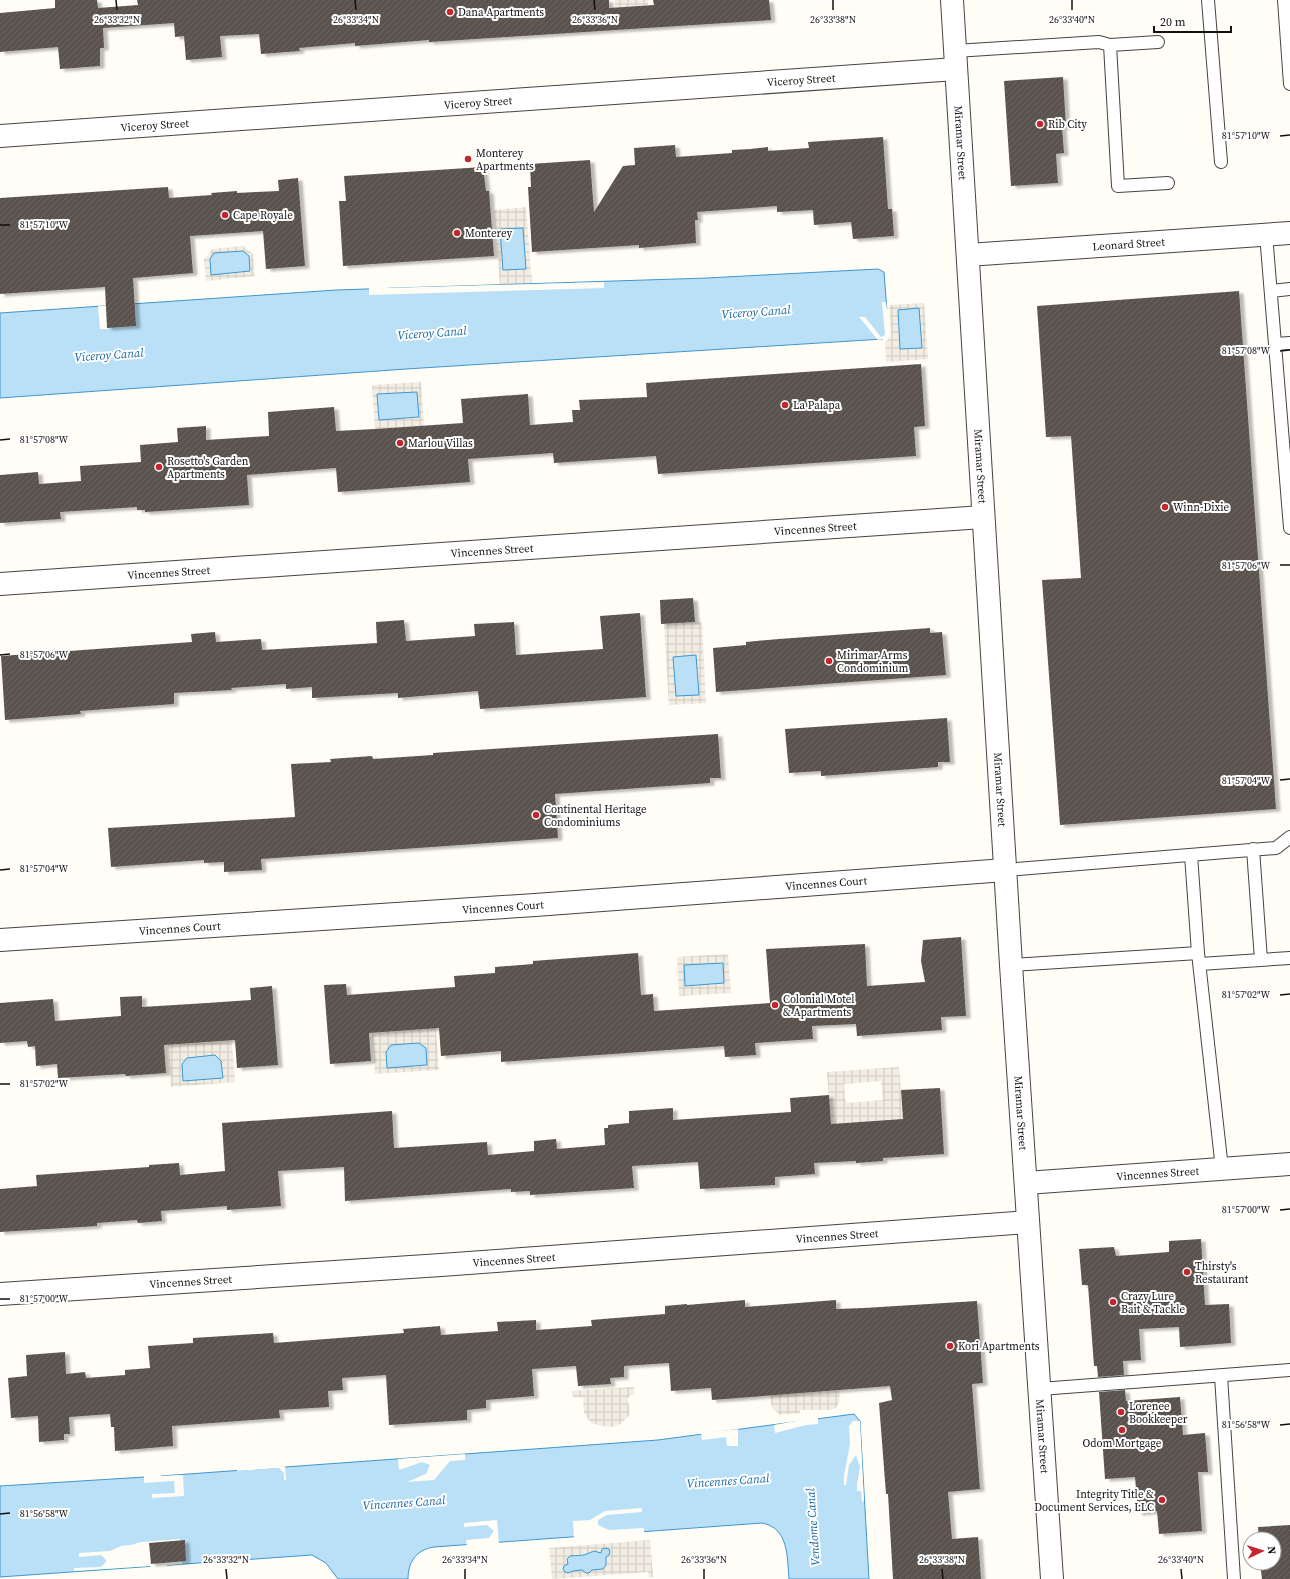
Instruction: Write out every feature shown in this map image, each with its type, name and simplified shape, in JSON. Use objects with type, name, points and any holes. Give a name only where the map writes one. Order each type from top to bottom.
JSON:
[{"type":"street","name":"Miramar Street","points":[[952,0],[1011,965],[1052,1579]]},
{"type":"street","name":"Viceroy Street","points":[[0,136],[955,60]]},
{"type":"street","name":"Leonard Street","points":[[968,254],[1290,233]]},
{"type":"street","name":"Vincennes Street","points":[[0,584],[983,517]]},
{"type":"street","name":"Vincennes Court","points":[[0,940],[543,904],[1005,870]]},
{"type":"street","name":"Vincennes Street","points":[[1026,1183],[1290,1164]]},
{"type":"street","name":"Vincennes Street","points":[[0,1294],[425,1266],[1028,1222]]},
{"type":"lane","points":[[1208,0],[1221,162]]},
{"type":"lane","points":[[1284,0],[1290,84]]},
{"type":"lane","points":[[955,60],[1098,42],[1110,46],[1158,42]]},
{"type":"lane","points":[[1110,46],[1118,186],[1168,183]]},
{"type":"lane","points":[[1266,234],[1275,344],[1285,401],[1290,528]]},
{"type":"lane","points":[[1271,290],[1290,289]]},
{"type":"lane","points":[[1275,344],[1290,343]]},
{"type":"lane","points":[[1005,870],[1276,848],[1290,837]]},
{"type":"lane","points":[[1254,849],[1261,960]]},
{"type":"lane","points":[[1191,855],[1199,959],[1222,1169]]},
{"type":"lane","points":[[1011,965],[1199,959],[1261,960],[1290,958]]},
{"type":"lane","points":[[1040,1389],[1290,1370]]},
{"type":"lane","points":[[1221,1376],[1234,1579]]},
{"type":"shaded area","points":[[615,0],[648,0],[648,5],[615,8]]},
{"type":"shaded area","points":[[526,207],[532,284],[500,285],[494,210]]},
{"type":"shaded area","points":[[243,246],[253,254],[255,276],[206,281],[204,259],[213,249]]},
{"type":"shaded area","points":[[924,303],[928,359],[886,362],[885,342],[891,337],[889,305]]},
{"type":"shaded area","points":[[421,382],[424,426],[375,429],[372,385]]},
{"type":"shaded area","points":[[702,622],[706,703],[669,705],[664,624]]},
{"type":"shaded area","points":[[728,954],[731,993],[679,996],[677,957]]},
{"type":"shaded area","points":[[436,1028],[439,1070],[375,1074],[372,1033]]},
{"type":"shaded area","points":[[232,1041],[235,1082],[171,1087],[168,1045]]},
{"type":"shaded area","points":[[899,1067],[903,1119],[831,1124],[827,1072]],"holes":[[[881,1081],[883,1100],[848,1103],[845,1100],[844,1084]]]},
{"type":"shaded area","points":[[634,1387],[634,1395],[631,1395],[627,1399],[630,1409],[629,1416],[620,1424],[612,1427],[591,1423],[584,1413],[583,1399],[581,1397],[573,1398],[572,1391]]},
{"type":"shaded area","points":[[840,1390],[839,1403],[836,1408],[831,1410],[800,1410],[800,1413],[780,1415],[774,1410],[771,1404],[770,1395]]},
{"type":"shaded area","points":[[650,1540],[653,1577],[649,1578],[648,1572],[552,1579],[549,1548]],"holes":[[[594,1551],[601,1553],[606,1557],[606,1565],[603,1569],[592,1570],[589,1573],[582,1570],[565,1572],[563,1569],[575,1554],[584,1555]]]},
{"type":"water","points":[[523,228],[526,269],[503,270],[500,229]]},
{"type":"water","points":[[243,251],[249,256],[250,271],[211,275],[210,259],[214,253]]},
{"type":"water","name":"Viceroy Canal","points":[[878,269],[884,272],[889,337],[883,339],[406,369],[0,398],[0,313],[336,290],[707,278]]},
{"type":"water","points":[[919,308],[922,348],[900,349],[898,310]]},
{"type":"water","points":[[417,392],[419,417],[379,420],[377,394]]},
{"type":"water","points":[[696,655],[699,695],[676,696],[673,657]]},
{"type":"water","points":[[723,963],[724,983],[685,986],[684,965]]},
{"type":"water","points":[[419,1043],[426,1048],[427,1065],[387,1068],[386,1052],[391,1045]]},
{"type":"water","points":[[215,1055],[221,1061],[223,1078],[183,1081],[182,1064],[187,1058]]},
{"type":"water","points":[[854,1414],[860,1421],[869,1579],[789,1579],[787,1553],[782,1537],[771,1526],[762,1523],[434,1547],[422,1551],[414,1558],[411,1562],[408,1579],[338,1579],[326,1563],[312,1555],[0,1577],[0,1486],[161,1476],[658,1440]]},
{"type":"water","points":[[602,1549],[609,1549],[610,1552],[606,1557],[606,1565],[603,1569],[592,1570],[589,1573],[582,1570],[568,1573],[563,1569],[564,1566],[568,1564],[567,1559],[570,1556],[584,1555],[594,1551],[601,1553]]},
{"type":"pier","points":[[604,282],[604,288],[369,295],[369,287],[387,286],[387,288]]},
{"type":"pier","points":[[882,302],[886,302],[887,309],[889,309],[891,336],[883,341],[883,339],[878,340],[859,317],[865,317],[881,337],[885,335]]},
{"type":"pier","points":[[134,304],[107,311],[108,329],[100,329],[98,306]]},
{"type":"pier","points":[[818,1417],[818,1424],[806,1425],[775,1433],[774,1425]]},
{"type":"pier","points":[[853,1421],[860,1421],[864,1501],[862,1502],[861,1491],[857,1491],[860,1467],[856,1455],[849,1465],[846,1485],[844,1485],[844,1476],[850,1444],[849,1426]]},
{"type":"pier","points":[[738,1429],[738,1446],[727,1446],[726,1437],[702,1440],[701,1433]]},
{"type":"pier","points":[[465,1454],[465,1460],[450,1461],[434,1480],[407,1482],[426,1474],[430,1465],[422,1462],[399,1470],[398,1459]]},
{"type":"pier","points":[[285,1466],[286,1480],[284,1480],[284,1473],[279,1468],[237,1471],[237,1469]]},
{"type":"pier","points":[[161,1474],[161,1476],[183,1475],[184,1496],[152,1498],[152,1494],[175,1493],[174,1481],[144,1483],[144,1475]]},
{"type":"pier","points":[[642,1508],[642,1512],[607,1515],[598,1520],[598,1525],[609,1530],[644,1528],[644,1534],[574,1539],[573,1521],[590,1520],[605,1511]]},
{"type":"pier","points":[[497,1520],[499,1544],[467,1547],[466,1540],[489,1538],[494,1531],[487,1525],[464,1527],[464,1523]]},
{"type":"pier","points":[[180,1539],[182,1564],[167,1565],[167,1567],[151,1568],[150,1566],[74,1571],[74,1568],[101,1567],[106,1562],[101,1555],[79,1557],[79,1553],[110,1551],[121,1546],[141,1542]]},
{"type":"building","points":[[55,0],[97,0],[98,8],[138,5],[137,0],[609,0],[609,8],[654,5],[653,0],[769,0],[771,20],[429,42],[429,40],[355,46],[355,43],[299,48],[300,51],[261,54],[259,34],[220,36],[222,57],[186,60],[184,36],[175,37],[174,23],[103,28],[104,48],[100,48],[100,66],[60,69],[58,47],[0,52],[0,13],[55,8]]},
{"type":"building","points":[[1063,77],[1066,127],[1062,127],[1064,153],[1056,154],[1058,183],[1011,186],[1004,81]]},
{"type":"building","points":[[883,137],[888,209],[892,209],[894,236],[853,239],[851,222],[814,225],[813,210],[777,212],[777,206],[697,212],[698,220],[695,220],[696,243],[639,248],[639,245],[532,252],[528,187],[531,187],[530,164],[590,160],[594,212],[623,166],[635,165],[634,148],[675,145],[676,157],[732,153],[732,150],[768,147],[768,151],[809,148],[808,142]]},
{"type":"building","points":[[483,167],[486,191],[489,191],[494,256],[343,266],[339,201],[346,201],[344,176]]},
{"type":"building","points":[[298,178],[305,266],[266,269],[263,231],[190,236],[193,273],[133,278],[136,326],[107,328],[105,287],[0,294],[0,198],[168,187],[169,198],[212,195],[211,193],[237,191],[237,193],[279,191],[278,180]]},
{"type":"building","name":"Winn-Dixie","points":[[1239,291],[1276,809],[1060,825],[1042,580],[1081,578],[1071,436],[1046,437],[1037,306]]},
{"type":"building","points":[[921,364],[925,426],[914,427],[916,456],[658,474],[656,456],[554,463],[553,453],[468,459],[470,482],[338,492],[336,468],[247,475],[249,505],[145,512],[145,510],[137,510],[137,507],[60,512],[61,519],[0,523],[0,475],[38,472],[39,484],[81,481],[80,466],[141,462],[140,445],[178,442],[177,428],[206,426],[206,440],[269,436],[268,412],[334,407],[336,431],[463,423],[461,399],[528,394],[530,425],[573,422],[572,410],[580,410],[579,400],[647,397],[646,383]]},
{"type":"building","points":[[693,598],[695,622],[661,624],[660,600]]},
{"type":"building","points":[[640,613],[646,697],[480,709],[478,691],[398,698],[398,693],[312,698],[312,687],[286,689],[286,684],[231,688],[232,690],[174,693],[174,704],[80,711],[81,714],[5,720],[1,656],[192,642],[191,634],[215,632],[216,642],[261,639],[262,650],[377,643],[376,622],[404,620],[406,641],[475,636],[474,624],[514,622],[516,655],[603,649],[600,616]]},
{"type":"building","name":"Mirimar Arms Condominium","points":[[930,628],[930,633],[942,632],[946,675],[716,692],[713,648],[746,645],[746,642]]},
{"type":"building","points":[[947,718],[950,762],[938,762],[938,767],[821,776],[821,771],[789,773],[785,729]]},
{"type":"building","points":[[718,734],[721,778],[710,778],[710,783],[555,794],[558,838],[261,859],[262,870],[224,872],[224,862],[204,863],[204,860],[111,867],[108,828],[295,817],[291,764],[331,762],[330,759],[372,756],[373,759],[433,755],[433,753]]},
{"type":"building","points":[[961,937],[966,1016],[941,1017],[942,1030],[857,1036],[856,1024],[812,1026],[813,1039],[755,1043],[756,1055],[725,1057],[724,1046],[501,1062],[501,1051],[441,1056],[439,1028],[369,1033],[371,1061],[330,1064],[324,985],[346,984],[347,995],[455,987],[454,976],[495,973],[495,967],[533,964],[533,961],[638,953],[641,995],[653,994],[654,1011],[770,1003],[766,949],[865,944],[867,986],[925,982],[921,961],[923,940]]},
{"type":"building","points":[[272,986],[278,1065],[237,1068],[235,1040],[164,1045],[166,1073],[58,1078],[57,1064],[36,1066],[35,1046],[28,1047],[27,1041],[0,1043],[0,1003],[53,999],[55,1021],[121,1016],[120,997],[142,996],[142,1007],[251,1000],[250,988]]},
{"type":"building","points":[[940,1088],[944,1154],[883,1158],[883,1161],[856,1163],[856,1161],[814,1163],[815,1174],[775,1177],[775,1185],[700,1189],[698,1162],[632,1166],[634,1188],[530,1195],[530,1191],[511,1192],[511,1189],[345,1201],[344,1167],[278,1171],[281,1206],[227,1210],[227,1206],[161,1211],[162,1221],[138,1223],[137,1220],[97,1223],[97,1226],[0,1232],[0,1189],[37,1186],[36,1175],[149,1167],[149,1165],[179,1163],[180,1175],[225,1171],[222,1123],[392,1111],[394,1148],[487,1142],[488,1155],[534,1151],[534,1141],[556,1139],[557,1149],[605,1145],[604,1128],[608,1128],[608,1125],[629,1123],[629,1111],[673,1108],[673,1120],[791,1112],[790,1098],[829,1095],[831,1124],[903,1119],[901,1090]]},
{"type":"building","points":[[1201,1239],[1205,1305],[1229,1304],[1231,1343],[1180,1347],[1179,1327],[1139,1329],[1141,1360],[1123,1361],[1124,1375],[1098,1377],[1097,1366],[1094,1366],[1088,1285],[1082,1285],[1079,1249],[1114,1247],[1116,1256],[1169,1252],[1169,1241]]},
{"type":"building","points":[[745,1300],[745,1307],[836,1300],[836,1309],[977,1301],[983,1383],[972,1384],[980,1489],[948,1492],[952,1539],[978,1537],[981,1579],[893,1579],[888,1494],[886,1494],[879,1403],[892,1400],[890,1386],[712,1400],[711,1388],[671,1391],[669,1363],[624,1366],[624,1377],[610,1378],[611,1384],[578,1386],[576,1366],[532,1369],[534,1396],[486,1400],[486,1408],[467,1410],[467,1420],[389,1425],[386,1375],[342,1378],[343,1390],[328,1391],[329,1407],[279,1410],[280,1418],[172,1426],[173,1446],[115,1451],[114,1427],[111,1427],[110,1414],[69,1417],[70,1434],[64,1434],[64,1440],[39,1442],[38,1416],[11,1418],[8,1378],[27,1376],[26,1355],[65,1352],[66,1374],[85,1372],[86,1378],[125,1375],[125,1370],[150,1368],[148,1346],[193,1343],[193,1338],[273,1333],[274,1343],[404,1333],[403,1329],[440,1326],[441,1335],[498,1331],[497,1322],[536,1320],[536,1330],[592,1326],[591,1320],[665,1314],[665,1306]]},
{"type":"building","points":[[1125,1390],[1126,1401],[1180,1397],[1183,1435],[1205,1433],[1208,1472],[1198,1472],[1202,1531],[1159,1534],[1157,1511],[1138,1513],[1135,1477],[1105,1479],[1099,1392]]},
{"type":"building","points":[[1290,1525],[1290,1579],[1262,1579],[1261,1571],[1282,1571],[1282,1531],[1258,1531],[1258,1527]]},
{"type":"building","points":[[185,1540],[186,1561],[151,1564],[149,1543]]},
{"type":"place","name":"Dana Apartments","points":[[450,12]]},
{"type":"place","name":"Rib City","points":[[1040,124]]},
{"type":"place","name":"Monterey Apartments","points":[[468,159]]},
{"type":"place","name":"Cape Royale","points":[[225,215]]},
{"type":"place","name":"Monterey","points":[[457,233]]},
{"type":"place","name":"La Palapa","points":[[785,405]]},
{"type":"place","name":"Marlou Villas","points":[[400,443]]},
{"type":"place","name":"Rosetto's Garden Apartments","points":[[159,467]]},
{"type":"place","name":"Winn-Dixie","points":[[1165,507]]},
{"type":"place","name":"Mirimar Arms Condominium","points":[[829,661]]},
{"type":"place","name":"Continental Heritage Condominiums","points":[[536,815]]},
{"type":"place","name":"Colonial Motel & Apartments","points":[[775,1005]]},
{"type":"place","name":"Thirsty's Restaurant","points":[[1187,1272]]},
{"type":"place","name":"Crazy Lure Bait & Tackle","points":[[1113,1302]]},
{"type":"place","name":"Kori Apartments","points":[[950,1346]]},
{"type":"place","name":"Lorenee Bookkeeper","points":[[1121,1412]]},
{"type":"place","name":"Odom Mortgage","points":[[1122,1430]]},
{"type":"place","name":"Integrity Title & Document Services, LLC","points":[[1162,1500]]},
{"type":"water label","name":"Vincennes Canal","points":[[728,1481]]},
{"type":"water label","name":"Vincennes Canal","points":[[404,1503]]},
{"type":"water label","name":"Vendome Canal","points":[[813,1527]]}]
